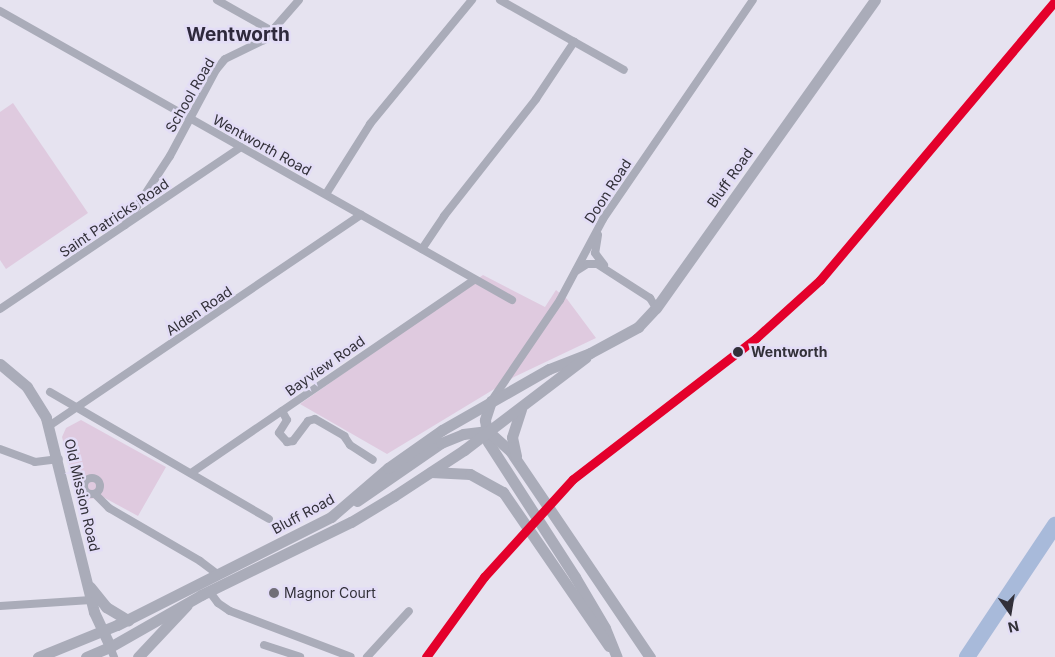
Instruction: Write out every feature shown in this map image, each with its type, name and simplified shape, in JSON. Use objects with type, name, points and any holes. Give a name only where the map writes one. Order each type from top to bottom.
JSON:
[{"type":"main road","name":"Bluff Road","points":[[38,657],[128,620],[346,508],[404,456],[491,401],[549,369],[590,354],[628,334],[656,308],[875,0]]},
{"type":"main road","name":"Bluff Road","points":[[86,657],[112,652],[193,598],[351,522],[431,472],[522,407],[590,354]]},
{"type":"main road","name":"Old Mission Road","points":[[0,364],[34,396],[49,426],[59,459],[91,600],[102,632],[112,652]]},
{"type":"main road","points":[[491,401],[485,420],[488,442],[605,628],[616,656]]},
{"type":"main road","points":[[517,462],[512,437],[522,407]]},
{"type":"main road","points":[[346,508],[442,443],[463,434],[488,431],[502,442],[517,462],[650,657]]},
{"type":"main road","points":[[431,472],[470,474],[487,481],[510,502],[595,630],[616,656]]},
{"type":"main road","points":[[88,583],[106,607],[128,620]]},
{"type":"main road","points":[[138,657],[193,598]]},
{"type":"street","points":[[217,0],[272,32]]},
{"type":"street","name":"School Road","points":[[125,225],[190,120],[216,70],[226,59],[254,47],[272,32],[299,0]]},
{"type":"street","points":[[326,194],[370,124],[472,0]]},
{"type":"street","points":[[500,0],[624,70]]},
{"type":"street","name":"Doon Road","points":[[491,401],[560,300],[603,219],[753,0]]},
{"type":"street","name":"Wentworth Road","points":[[0,11],[190,120],[326,194],[512,300]]},
{"type":"street","points":[[422,249],[444,216],[536,100],[574,42]]},
{"type":"street","name":"Saint Patricks Road","points":[[0,309],[241,147]]},
{"type":"street","name":"Alden Road","points":[[49,426],[362,215]]},
{"type":"street","points":[[603,219],[594,247],[606,268]]},
{"type":"street","points":[[575,272],[587,264],[606,268],[650,298],[656,308]]},
{"type":"street","name":"Bayview Road","points":[[191,473],[474,280]]},
{"type":"street","points":[[50,392],[75,409],[191,473],[269,519]]},
{"type":"street","points":[[282,411],[286,421],[279,433],[287,442],[293,441],[308,420],[316,419],[344,436],[350,445],[374,460]]},
{"type":"street","points":[[0,450],[34,462],[59,459]]},
{"type":"street","points":[[95,494],[109,508],[200,561],[217,574]]},
{"type":"street","points":[[209,591],[218,603],[230,611],[335,654],[351,657]]},
{"type":"street","points":[[0,606],[91,600]]},
{"type":"street","points":[[367,657],[409,611]]},
{"type":"street","points":[[264,645],[300,657]]},
{"type":"shaded area","points":[[13,103],[88,213],[6,269],[0,260],[0,112]]},
{"type":"shaded area","points":[[483,275],[545,307],[556,290],[567,299],[596,338],[514,377],[387,454],[300,404]]},
{"type":"shaded area","points":[[81,420],[166,467],[138,516],[103,497],[89,499],[82,514],[62,437],[66,428]]},
{"type":"waterway","points":[[967,657],[1055,525]]},
{"type":"transit line","points":[[426,657],[484,577],[573,479],[756,338],[820,280],[1055,1]]},
{"type":"place","name":"Wentworth","points":[[738,352]]},
{"type":"place","name":"Magnor Court","points":[[274,593]]},
{"type":"district","name":"Wentworth","points":[[238,35]]}]
